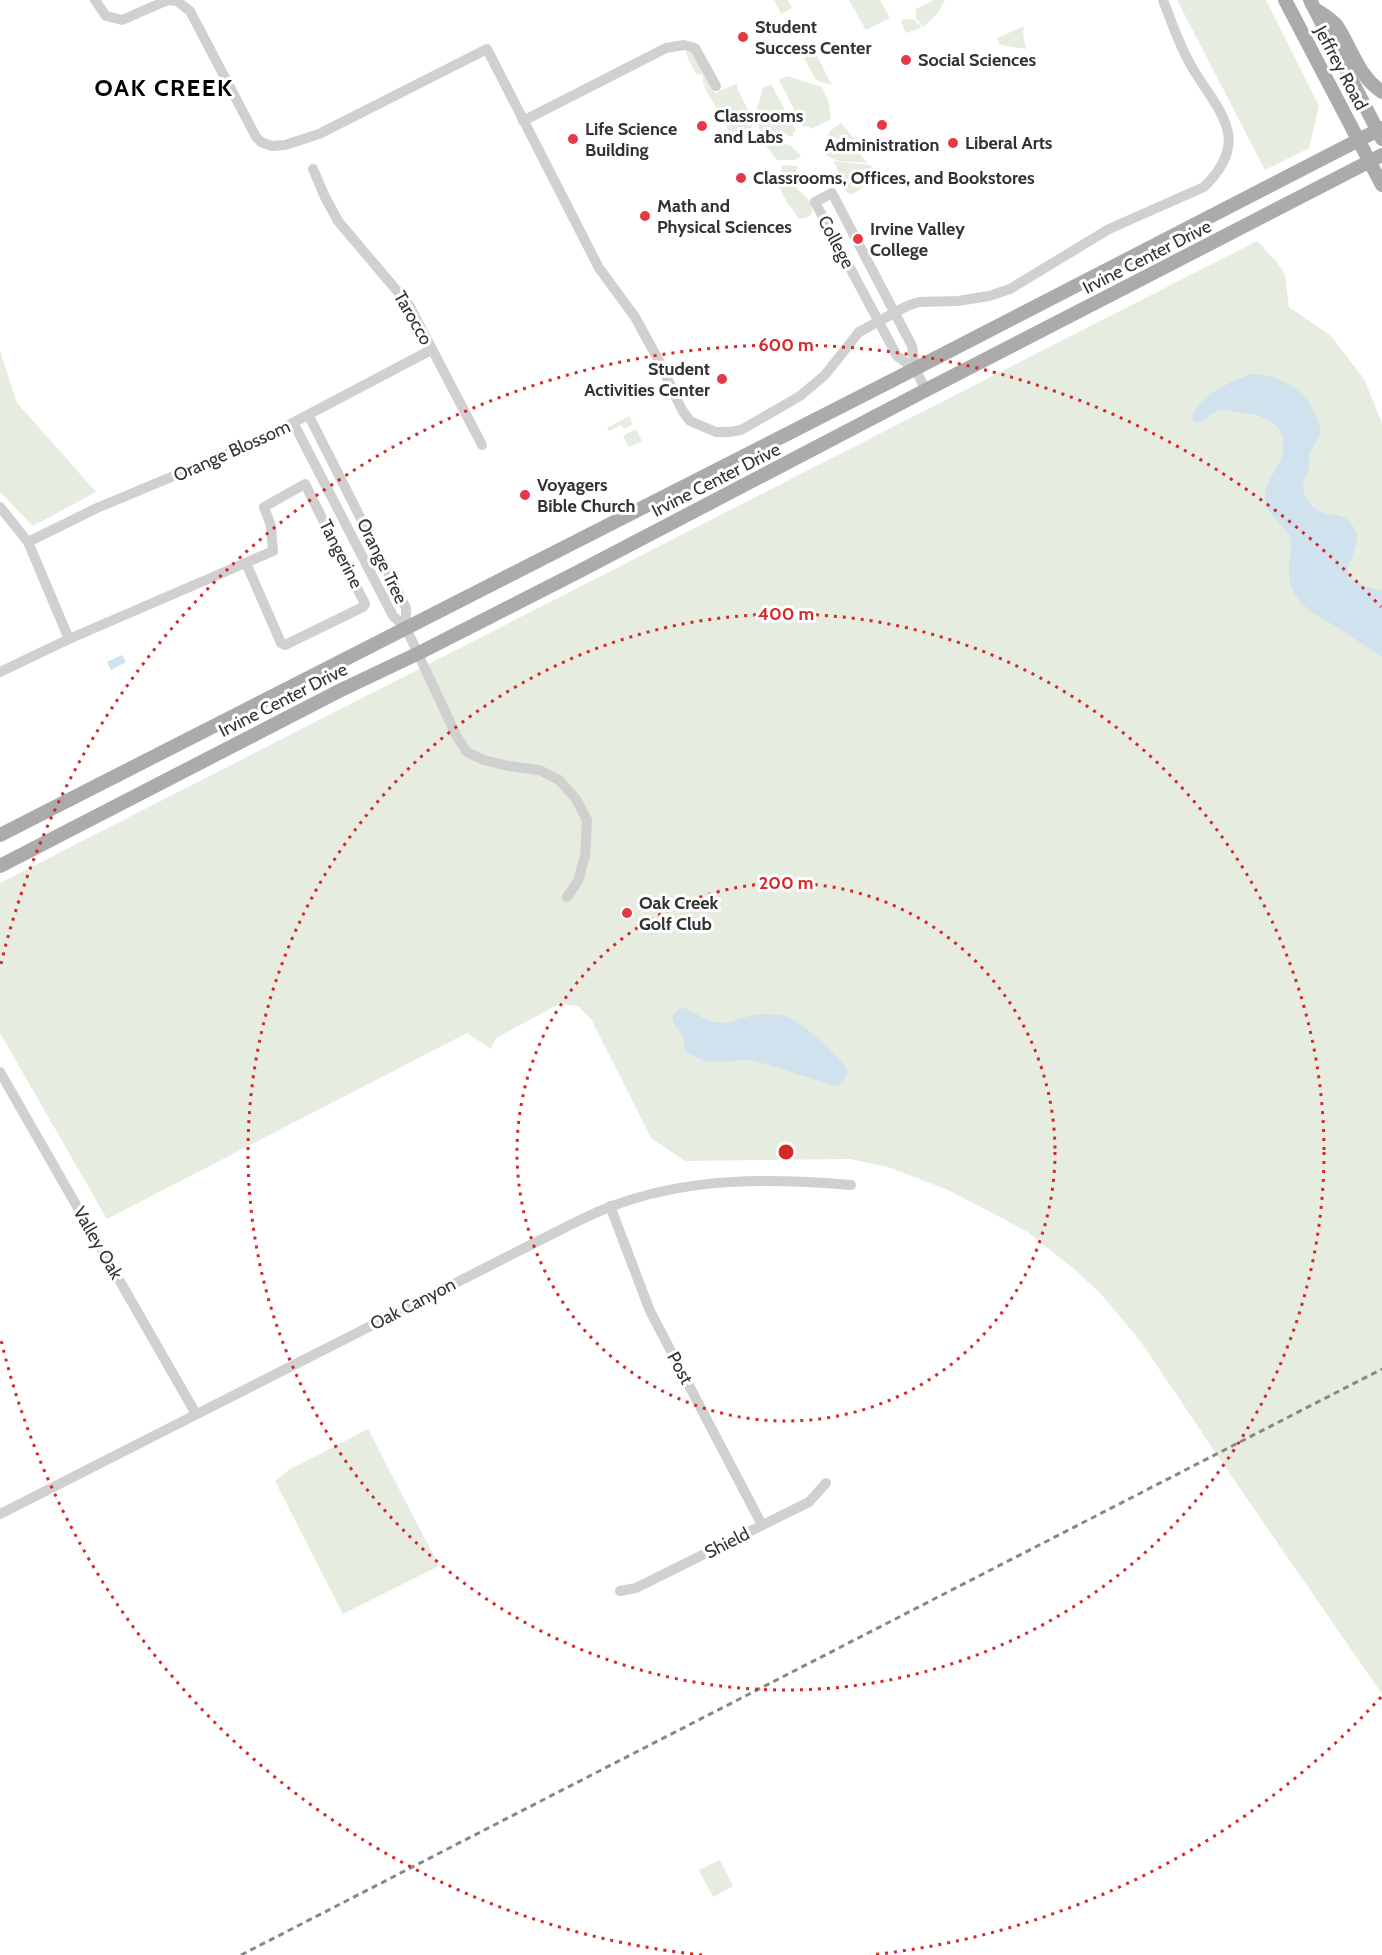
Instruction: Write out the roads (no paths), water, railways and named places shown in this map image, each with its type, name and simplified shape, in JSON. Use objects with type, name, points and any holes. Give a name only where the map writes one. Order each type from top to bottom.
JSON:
[{"type":"main road","name":"Jeffrey Road","points":[[1285,0],[1359,141],[1376,158],[1382,185]]},
{"type":"main road","name":"Jeffrey Road","points":[[1312,4],[1380,133]]},
{"type":"main road","points":[[1312,4],[1335,23],[1358,67],[1371,84],[1382,92]]},
{"type":"main road","name":"Irvine Center Drive","points":[[0,835],[1359,141],[1380,133]]},
{"type":"main road","name":"Irvine Center Drive","points":[[0,866],[341,690],[419,653],[1376,158]]},
{"type":"street","points":[[95,0],[106,16],[122,20],[168,0],[184,5],[190,11],[256,137],[261,142],[272,146],[285,145],[319,134],[487,49],[599,268],[635,317],[682,410],[690,421],[716,432],[729,432],[752,425],[811,389],[859,332],[907,306],[918,302],[958,301],[989,297],[1010,289],[1109,229],[1204,187],[1216,176],[1229,146],[1224,116],[1193,69],[1163,0]]},
{"type":"street","points":[[523,122],[666,48],[684,45],[695,48],[716,86]]},
{"type":"street","name":"Tarocco","points":[[313,169],[338,221],[409,305],[482,445]]},
{"type":"street","name":"College","points":[[915,369],[897,356],[816,202],[832,194],[912,346],[915,369],[926,390]]},
{"type":"street","name":"Orange Blossom","points":[[28,542],[97,508],[294,424],[431,350]]},
{"type":"street","name":"Orange Tree","points":[[309,416],[406,608],[406,628]]},
{"type":"street","name":"Orange Tree","points":[[294,424],[393,616],[406,628]]},
{"type":"street","name":"Tangerine","points":[[0,672],[69,639],[273,551],[271,526],[264,507],[304,484],[365,604],[285,645],[281,643],[246,563]]},
{"type":"street","points":[[0,507],[28,542],[69,639]]},
{"type":"street","points":[[406,628],[457,737],[467,752],[484,760],[539,770],[559,780],[576,799],[587,820],[585,856],[578,881],[567,897]]},
{"type":"street","name":"Valley Oak","points":[[0,1072],[196,1414]]},
{"type":"street","name":"Oak Canyon","points":[[0,1514],[610,1206],[659,1192],[704,1184],[750,1180],[850,1185]]},
{"type":"street","name":"Post","points":[[610,1206],[650,1311],[762,1525]]},
{"type":"street","name":"Shield","points":[[620,1592],[636,1588],[809,1502],[826,1482]]},
{"type":"water","points":[[1251,374],[1276,378],[1287,383],[1305,398],[1312,408],[1321,432],[1310,454],[1309,467],[1303,484],[1304,494],[1317,510],[1345,518],[1354,528],[1356,543],[1349,563],[1349,574],[1358,583],[1382,591],[1382,657],[1308,609],[1294,593],[1289,577],[1291,547],[1288,534],[1265,502],[1268,484],[1283,450],[1283,440],[1276,426],[1253,414],[1225,410],[1215,412],[1198,423],[1193,420],[1198,405],[1214,391]]},
{"type":"water","points":[[122,655],[126,662],[111,670],[107,662]]},
{"type":"water","points":[[682,1008],[710,1021],[722,1023],[763,1015],[788,1017],[822,1042],[839,1059],[847,1072],[846,1077],[836,1086],[752,1060],[706,1062],[686,1052],[683,1037],[673,1022],[673,1014]]},
{"type":"railway","points":[[241,1955],[1382,1369]]},
{"type":"place","name":"Student Success Center","points":[[743,37]]},
{"type":"place","name":"Social Sciences","points":[[906,60]]},
{"type":"place","name":"Administration","points":[[882,125]]},
{"type":"place","name":"Classrooms and Labs","points":[[702,126]]},
{"type":"place","name":"Life Science Building","points":[[573,139]]},
{"type":"place","name":"Liberal Arts","points":[[953,143]]},
{"type":"place","name":"Classrooms, Offices, and Bookstores","points":[[741,178]]},
{"type":"place","name":"Math and Physical Sciences","points":[[645,216]]},
{"type":"place","name":"Irvine Valley College","points":[[858,239]]},
{"type":"place","name":"Student Activities Center","points":[[722,379]]},
{"type":"place","name":"Voyagers Bible Church","points":[[525,495]]},
{"type":"place","name":"Oak Creek Golf Club","points":[[627,913]]},
{"type":"district","name":"OAK CREEK","points":[[164,87]]}]
